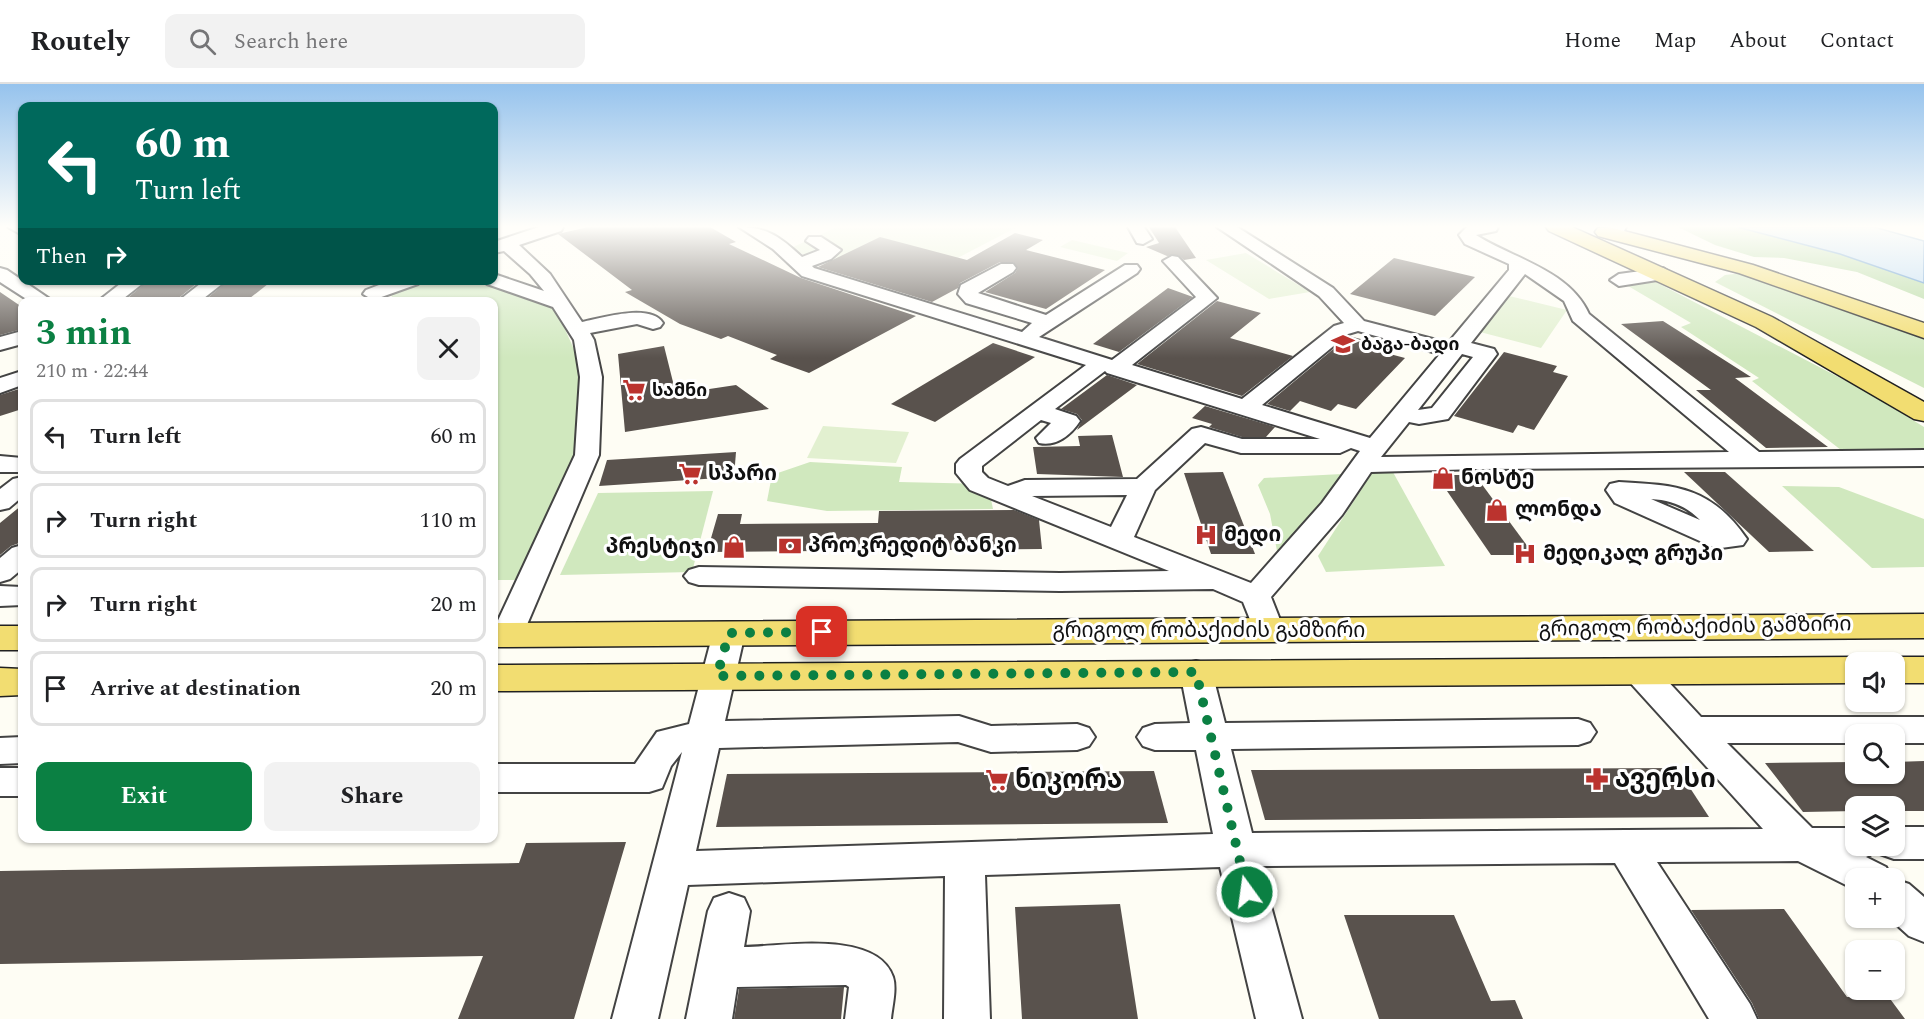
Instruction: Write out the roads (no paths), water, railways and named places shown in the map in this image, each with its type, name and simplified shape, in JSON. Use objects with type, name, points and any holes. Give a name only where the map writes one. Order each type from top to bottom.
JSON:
[{"type":"main road","points":[[1664,271],[1764,322],[1924,413]]},
{"type":"main road","points":[[1665,271],[1768,314],[1924,401]]},
{"type":"main road","points":[[1751,271],[1924,331]]},
{"type":"main road","points":[[1760,271],[1924,325]]},
{"type":"main road","name":"გრიგოლ რობაქიძის გამზირი","points":[[500,634],[1924,626]]},
{"type":"main road","name":"გრიგოლ რობაქიძის გამზირი","points":[[498,678],[1196,672],[1845,670]]},
{"type":"main road","points":[[1905,670],[1924,670]]},
{"type":"main road","points":[[0,682],[18,682]]},
{"type":"street","points":[[500,634],[587,455],[591,377],[584,340],[554,290],[537,271]]},
{"type":"street","points":[[807,271],[1347,439],[1368,456],[1479,461],[1755,461],[1924,458]]},
{"type":"street","points":[[1001,271],[968,289],[968,294],[973,299],[1048,322]]},
{"type":"street","points":[[1022,339],[1128,271]]},
{"type":"street","points":[[1181,271],[1207,298],[1038,411],[969,464],[969,473],[979,484],[1256,596],[1268,630]]},
{"type":"street","points":[[1293,271],[1326,292],[1357,325]]},
{"type":"street","points":[[1256,596],[1332,508],[1368,456],[1518,271]]},
{"type":"street","points":[[1532,271],[1572,298],[1580,317],[1755,461]]},
{"type":"street","points":[[1619,280],[1650,271]]},
{"type":"street","points":[[0,274],[18,280]]},
{"type":"street","points":[[498,281],[560,303]]},
{"type":"street","points":[[32,285],[41,297]]},
{"type":"street","points":[[113,297],[131,285]]},
{"type":"street","points":[[193,297],[211,285]]},
{"type":"street","points":[[370,292],[394,285]]},
{"type":"street","points":[[577,329],[638,318],[654,323]]},
{"type":"street","points":[[1245,408],[1341,330],[1357,325],[1455,348]]},
{"type":"street","points":[[0,344],[18,338]]},
{"type":"street","points":[[0,386],[18,379]]},
{"type":"street","points":[[1038,411],[1068,421],[1048,438]]},
{"type":"street","points":[[1119,539],[1144,487],[1201,434],[1241,446],[1341,446],[1347,439]]},
{"type":"street","points":[[1638,461],[1667,492]]},
{"type":"street","points":[[0,464],[18,465]]},
{"type":"street","points":[[1010,496],[1025,488],[1144,487]]},
{"type":"street","points":[[0,502],[18,488]]},
{"type":"street","points":[[0,573],[18,557]]},
{"type":"street","points":[[699,576],[1060,582],[1218,580]]},
{"type":"street","points":[[0,596],[18,596]]},
{"type":"street","points":[[635,1019],[729,633]]},
{"type":"street","points":[[1638,670],[1802,844],[1850,868]]},
{"type":"street","points":[[1196,672],[1213,737],[1236,850],[1279,1019]]},
{"type":"street","points":[[498,778],[649,778],[654,762],[670,741],[704,735],[959,729],[991,738],[1077,737]]},
{"type":"street","points":[[1693,730],[1924,730]]},
{"type":"street","points":[[1155,737],[1578,732]]},
{"type":"street","points":[[0,751],[18,750]]},
{"type":"street","points":[[0,782],[18,782]]},
{"type":"street","points":[[1905,843],[1924,843]]},
{"type":"street","points":[[670,869],[1236,850],[1845,844]]},
{"type":"street","points":[[1626,847],[1734,1019]]},
{"type":"street","points":[[965,860],[967,1019]]},
{"type":"street","points":[[1905,907],[1924,923]]},
{"type":"street","points":[[709,1019],[729,911]]},
{"type":"street","points":[[718,968],[851,965],[859,968],[872,980],[868,1019]]},
{"type":"water","points":[[1888,271],[1924,271],[1924,283]]},
{"type":"place","name":"ბაგა-ბადი","points":[[1343,344]]},
{"type":"place","name":"სამნი","points":[[634,390]]},
{"type":"place","name":"სპარი","points":[[690,474]]},
{"type":"place","name":"ნოსტე","points":[[1443,478]]},
{"type":"place","name":"ლონდა","points":[[1497,510]]},
{"type":"place","name":"მედი","points":[[1206,535]]},
{"type":"place","name":"პროკრედიტ ბანკი","points":[[790,546]]},
{"type":"place","name":"პრესტიჯი","points":[[734,547]]},
{"type":"place","name":"მედიკალ გრუპი","points":[[1525,554]]},
{"type":"place","name":"ავერსი","points":[[1597,779]]},
{"type":"place","name":"ნიკორა","points":[[997,780]]}]
